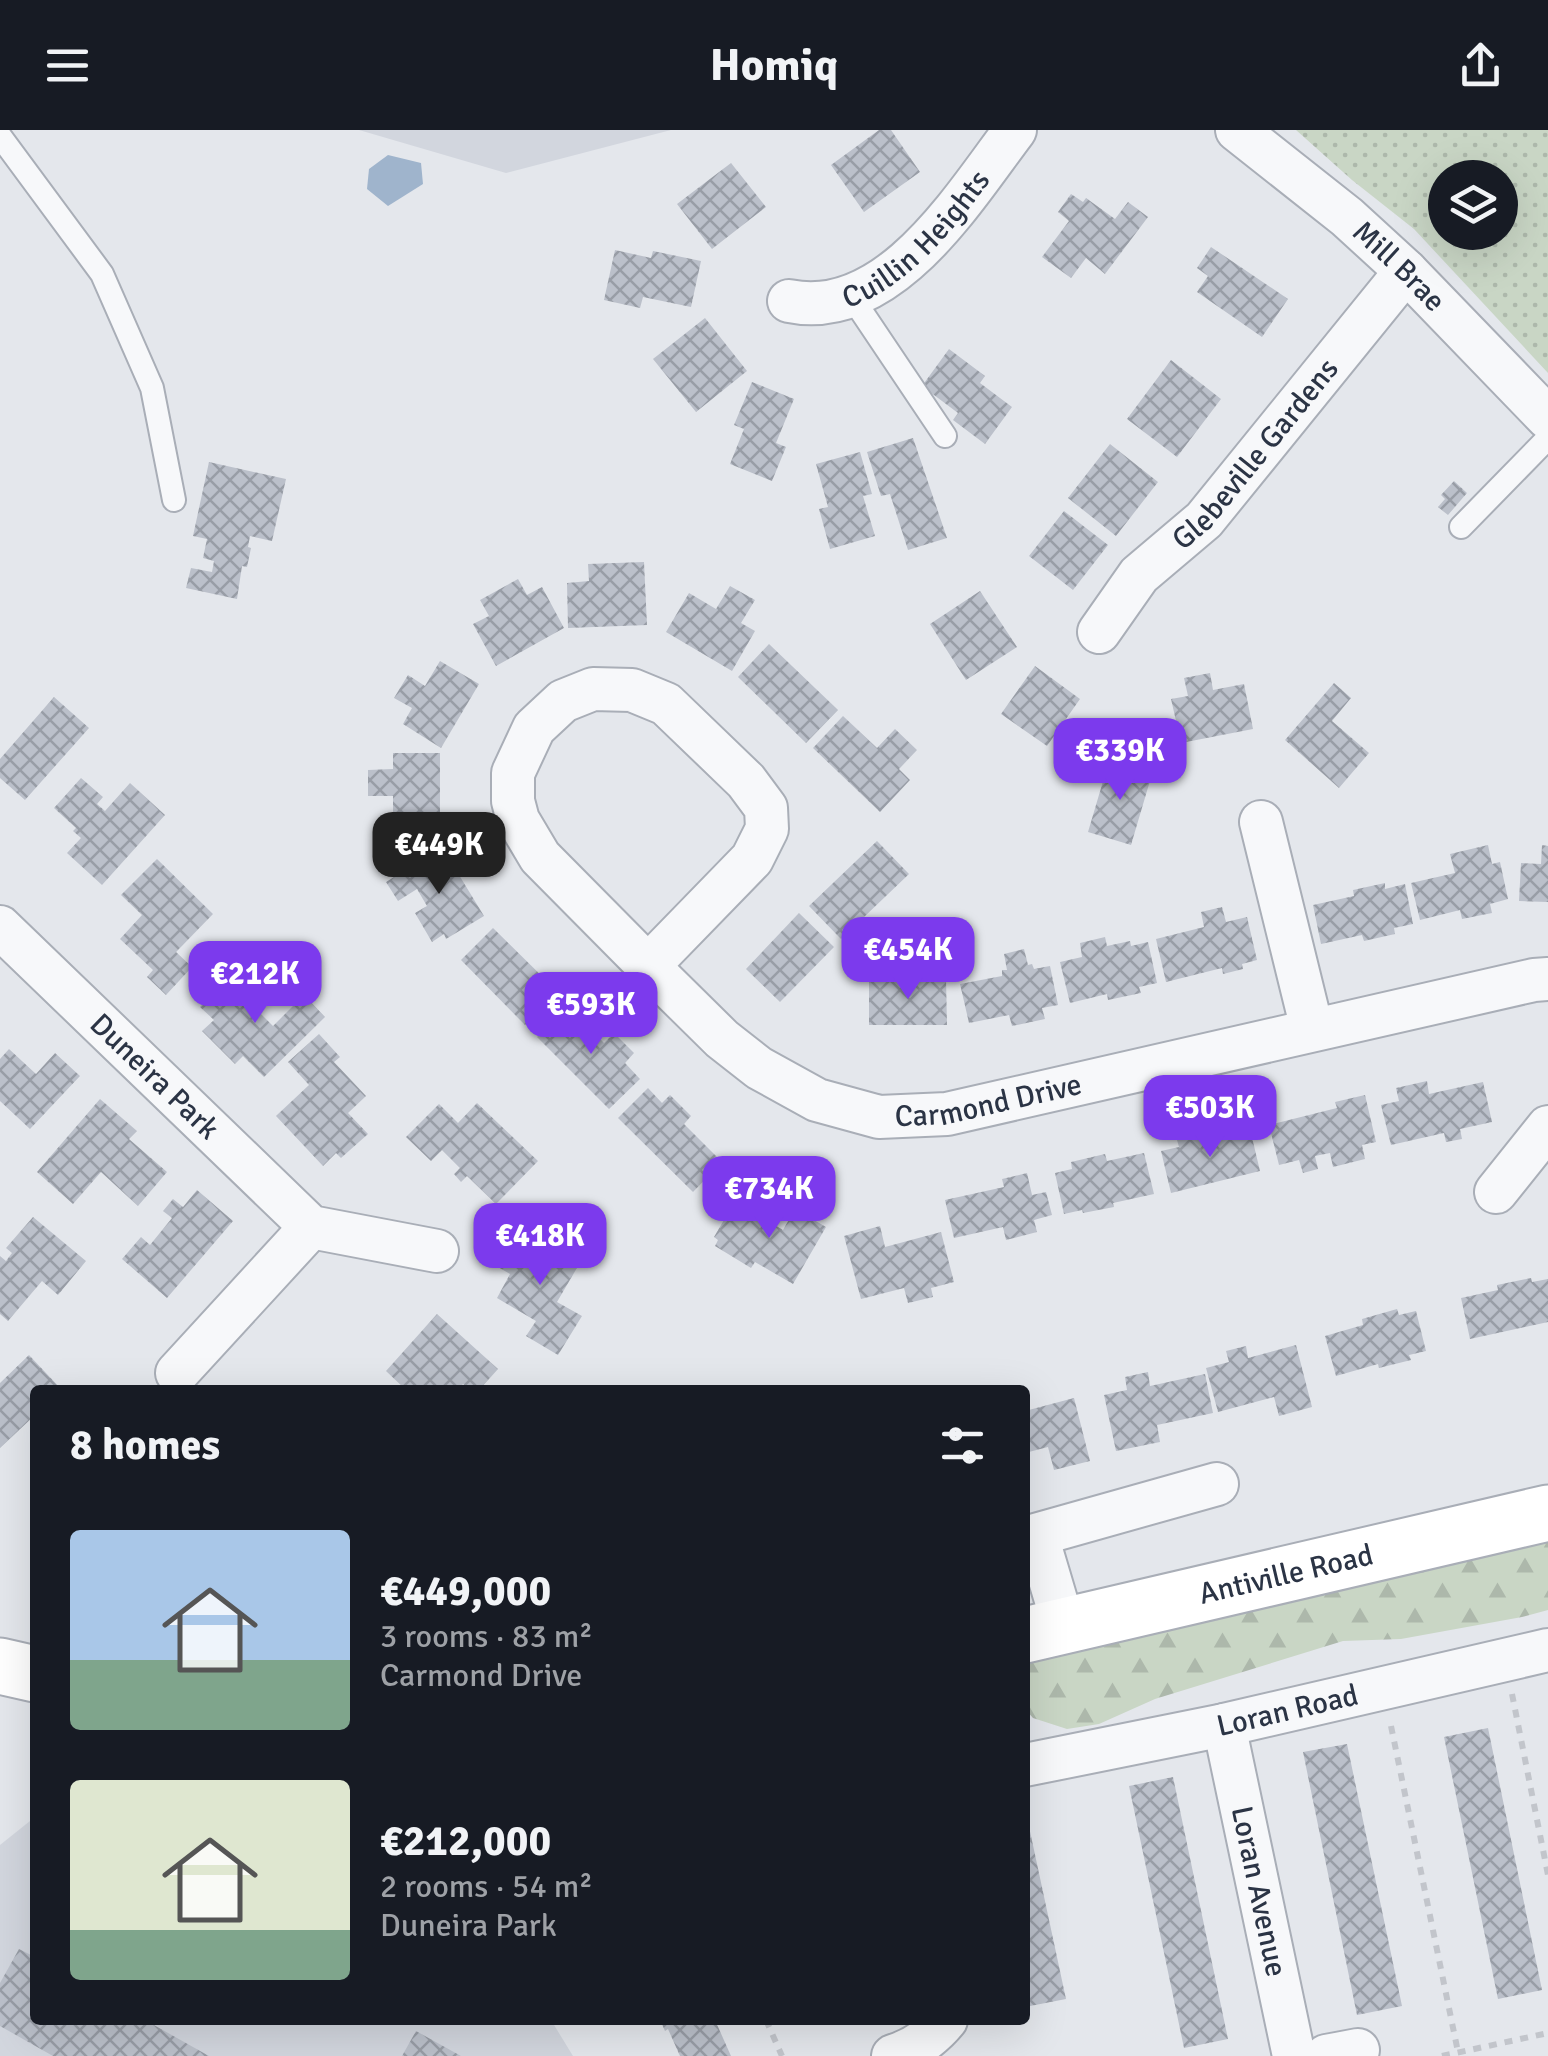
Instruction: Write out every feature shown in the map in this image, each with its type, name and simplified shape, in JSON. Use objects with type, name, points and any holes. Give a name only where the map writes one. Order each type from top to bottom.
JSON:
[{"type":"street","name":"Cuillin Heights","points":[[789,301],[818,304],[850,296],[885,277],[926,244],[1016,130]]},
{"type":"street","name":"Mill Brae","points":[[1237,130],[1347,217],[1406,271],[1548,418]]},
{"type":"street","name":"Glebeville Gardens","points":[[1099,632],[1139,575],[1216,506],[1406,271]]},
{"type":"street","name":"Carmond Drive","points":[[648,966],[752,859],[767,829],[766,808],[746,781],[666,704],[632,690],[593,689],[563,701],[534,728],[513,773],[513,802],[518,820],[540,856],[648,966],[722,1039],[759,1068],[817,1100],[879,1117],[947,1114],[1548,979]]},
{"type":"street","points":[[1261,822],[1312,1029]]},
{"type":"street","name":"Duneira Park","points":[[0,927],[311,1227]]},
{"type":"street","points":[[1496,1192],[1548,1127]]},
{"type":"street","points":[[177,1372],[311,1227],[437,1251]]},
{"type":"street","points":[[1044,1631],[1031,1537],[1216,1484]]},
{"type":"street","name":"Antiville Road","points":[[1044,1631],[1548,1512]]},
{"type":"street","name":"Loran Road","points":[[1030,1763],[1224,1724],[1548,1650]]},
{"type":"street","points":[[0,1666],[30,1673]]},
{"type":"street","name":"Loran Avenue","points":[[1224,1724],[1294,2056]]},
{"type":"street","points":[[893,2056],[918,2046],[942,2025]]},
{"type":"lane","points":[[0,136],[102,274],[152,388],[174,500]]},
{"type":"lane","points":[[850,296],[945,436]]},
{"type":"lane","points":[[1461,526],[1548,438]]},
{"type":"path","points":[[1505,1660],[1548,1874]]},
{"type":"path","points":[[1383,1688],[1458,2052]]},
{"type":"path","points":[[768,2025],[782,2056]]},
{"type":"path","points":[[1442,2056],[1548,2032]]},
{"type":"shaded area","points":[[359,130],[671,130],[506,173]]},
{"type":"shaded area","points":[[30,1821],[30,2025],[554,2025],[573,2056],[0,2056],[0,1845]]},
{"type":"green space","points":[[1296,130],[1548,130],[1548,373],[1434,250],[1518,250],[1518,160],[1428,160],[1428,244]]},
{"type":"green space","points":[[1548,1527],[1548,1610],[1401,1639],[1343,1641],[1155,1699],[1099,1724],[1067,1729],[1033,1718],[1030,1658],[1034,1653]]},
{"type":"water","points":[[388,155],[421,163],[423,184],[388,206],[367,189],[369,169]]},
{"type":"building","points":[[879,130],[891,130],[920,172],[864,212],[831,165]]},
{"type":"building","points":[[731,163],[766,207],[712,249],[677,204]]},
{"type":"building","points":[[1071,194],[1083,202],[1086,198],[1115,219],[1128,202],[1148,217],[1105,274],[1086,258],[1071,278],[1042,257],[1069,221],[1058,212]]},
{"type":"building","points":[[1211,247],[1288,299],[1262,337],[1197,292],[1208,276],[1197,268]]},
{"type":"building","points":[[615,250],[651,258],[653,251],[701,261],[691,307],[643,297],[640,308],[604,300]]},
{"type":"building","points":[[705,318],[747,371],[696,412],[653,359]]},
{"type":"building","points":[[949,349],[985,376],[980,383],[1012,407],[985,444],[953,420],[958,413],[922,386]]},
{"type":"building","points":[[1171,360],[1221,399],[1177,457],[1127,419]]},
{"type":"building","points":[[752,382],[794,399],[776,443],[786,447],[772,481],[730,464],[744,429],[734,425]]},
{"type":"building","points":[[913,438],[947,538],[908,550],[890,494],[881,496],[867,452]]},
{"type":"building","points":[[1110,444],[1158,482],[1116,536],[1068,498]]},
{"type":"building","points":[[860,452],[872,494],[863,496],[875,536],[830,549],[819,509],[828,507],[816,464]]},
{"type":"building","points":[[209,462],[286,479],[272,541],[250,536],[251,548],[247,567],[242,566],[237,599],[186,588],[191,568],[212,572],[214,561],[203,558],[207,539],[193,536]]},
{"type":"building","points":[[1454,481],[1467,493],[1448,515],[1438,507],[1445,499],[1441,495]]},
{"type":"building","points":[[1064,511],[1108,545],[1073,590],[1029,556]]},
{"type":"building","points":[[644,562],[647,625],[568,628],[567,583],[589,581],[588,564]]},
{"type":"building","points":[[518,579],[527,595],[542,587],[564,628],[496,666],[473,624],[489,616],[480,600]]},
{"type":"building","points":[[730,586],[755,600],[741,623],[755,631],[732,671],[666,632],[689,593],[716,609]]},
{"type":"building","points":[[980,591],[1017,647],[966,680],[930,624]]},
{"type":"building","points":[[769,644],[838,710],[806,743],[738,677]]},
{"type":"building","points":[[440,661],[479,684],[441,748],[403,724],[412,708],[394,698],[408,675],[425,686]]},
{"type":"building","points":[[1035,666],[1080,699],[1047,746],[1001,714]]},
{"type":"building","points":[[1210,673],[1213,690],[1244,684],[1253,729],[1181,743],[1171,699],[1188,696],[1184,678]]},
{"type":"building","points":[[1334,683],[1351,698],[1332,721],[1369,753],[1339,788],[1285,740]]},
{"type":"building","points":[[54,697],[89,728],[25,800],[0,778],[0,759]]},
{"type":"building","points":[[843,716],[877,748],[895,729],[917,750],[899,769],[910,780],[880,812],[813,748]]},
{"type":"building","points":[[393,753],[440,753],[440,828],[393,828],[393,796],[368,796],[368,770],[393,769]]},
{"type":"building","points":[[1109,761],[1152,774],[1131,845],[1088,832]]},
{"type":"building","points":[[81,778],[103,797],[97,804],[105,811],[130,783],[165,815],[102,885],[67,853],[81,838],[54,808]]},
{"type":"building","points":[[877,841],[909,874],[841,939],[809,906]]},
{"type":"building","points":[[1488,845],[1492,864],[1500,862],[1508,899],[1490,904],[1492,913],[1462,919],[1460,910],[1420,920],[1411,883],[1455,873],[1450,854]]},
{"type":"building","points":[[1542,845],[1548,846],[1548,902],[1519,901],[1521,863],[1541,864]]},
{"type":"building","points":[[445,852],[484,916],[446,939],[444,934],[432,942],[415,913],[427,906],[417,889],[398,901],[386,882]]},
{"type":"building","points":[[157,859],[213,914],[176,952],[192,967],[166,995],[147,977],[153,970],[120,939],[142,915],[121,895]]},
{"type":"building","points":[[1385,883],[1385,889],[1405,884],[1413,924],[1394,928],[1395,934],[1364,941],[1362,935],[1321,944],[1313,905],[1354,896],[1353,890]]},
{"type":"building","points":[[1222,907],[1226,922],[1247,917],[1257,960],[1223,974],[1222,968],[1166,982],[1156,939],[1204,927],[1201,912]]},
{"type":"building","points":[[799,913],[834,947],[780,1002],[746,969]]},
{"type":"building","points":[[493,928],[558,992],[525,1025],[461,960]]},
{"type":"building","points":[[1105,937],[1107,946],[1148,942],[1157,983],[1139,987],[1141,993],[1108,1000],[1107,994],[1070,1003],[1060,962],[1082,957],[1080,943]]},
{"type":"building","points":[[1024,949],[1028,965],[1032,964],[1034,969],[1050,966],[1058,1005],[1042,1008],[1045,1019],[1012,1026],[1009,1015],[969,1023],[960,984],[1002,976],[1002,970],[1007,970],[1004,954]]},
{"type":"building","points":[[238,968],[252,982],[241,994],[273,1026],[304,995],[325,1017],[264,1077],[243,1056],[235,1064],[202,1031],[214,1020],[200,1007]]},
{"type":"building","points":[[946,978],[947,1025],[869,1025],[869,979]]},
{"type":"building","points":[[568,1006],[604,1043],[614,1033],[634,1053],[625,1063],[640,1079],[609,1109],[537,1037]]},
{"type":"building","points":[[319,1034],[340,1057],[334,1062],[366,1096],[348,1113],[368,1134],[341,1158],[336,1153],[323,1166],[276,1116],[309,1085],[288,1062]]},
{"type":"building","points":[[9,1049],[36,1074],[55,1053],[80,1076],[30,1129],[0,1101],[0,1059]]},
{"type":"building","points":[[1427,1081],[1429,1094],[1483,1082],[1492,1122],[1460,1129],[1462,1139],[1446,1142],[1444,1133],[1391,1145],[1381,1105],[1399,1101],[1396,1088]]},
{"type":"building","points":[[648,1088],[662,1103],[670,1095],[691,1116],[684,1124],[722,1162],[693,1192],[618,1118]]},
{"type":"building","points":[[1365,1095],[1376,1142],[1362,1145],[1365,1159],[1333,1167],[1330,1153],[1315,1156],[1318,1169],[1303,1173],[1299,1160],[1279,1165],[1269,1125],[1337,1108],[1335,1102]]},
{"type":"building","points":[[100,1099],[137,1131],[129,1139],[167,1172],[138,1206],[101,1172],[73,1204],[37,1172]]},
{"type":"building","points":[[477,1103],[538,1161],[496,1204],[467,1176],[461,1182],[454,1174],[460,1168],[442,1150],[431,1161],[406,1137],[439,1104],[458,1123]]},
{"type":"building","points":[[1250,1129],[1260,1171],[1171,1193],[1161,1151],[1179,1147],[1177,1140],[1214,1130],[1215,1138]]},
{"type":"building","points":[[1144,1153],[1154,1194],[1113,1203],[1114,1207],[1064,1214],[1055,1173],[1072,1169],[1071,1162],[1105,1154],[1107,1161]]},
{"type":"building","points":[[1027,1173],[1032,1195],[1046,1192],[1052,1215],[1034,1220],[1037,1232],[1006,1240],[1003,1227],[954,1238],[945,1200],[1004,1187],[1002,1179]]},
{"type":"building","points":[[197,1190],[233,1221],[167,1298],[122,1259],[141,1237],[150,1245],[172,1218],[163,1211],[173,1199],[183,1207]]},
{"type":"building","points":[[735,1201],[783,1230],[795,1209],[826,1227],[793,1284],[755,1262],[751,1268],[715,1246],[718,1240],[714,1237]]},
{"type":"building","points":[[33,1217],[86,1261],[58,1295],[42,1281],[8,1321],[0,1314],[0,1256],[6,1261],[12,1253],[6,1248]]},
{"type":"building","points":[[522,1226],[581,1261],[557,1302],[582,1316],[558,1355],[526,1336],[536,1321],[497,1298],[510,1274],[498,1267]]},
{"type":"building","points":[[880,1226],[885,1247],[941,1232],[954,1282],[931,1288],[933,1297],[908,1303],[904,1288],[861,1299],[844,1236]]},
{"type":"building","points":[[1531,1278],[1532,1282],[1548,1279],[1548,1322],[1470,1339],[1461,1298]]},
{"type":"building","points":[[1397,1309],[1399,1315],[1416,1311],[1426,1351],[1409,1355],[1411,1360],[1336,1376],[1325,1336],[1363,1325],[1362,1319]]},
{"type":"building","points":[[437,1314],[498,1369],[484,1385],[401,1385],[386,1371]]},
{"type":"building","points":[[1296,1345],[1312,1407],[1279,1416],[1274,1397],[1218,1412],[1206,1368],[1229,1362],[1226,1351],[1246,1346],[1248,1358]]},
{"type":"building","points":[[29,1355],[57,1385],[30,1385],[30,1420],[0,1448],[0,1383]]},
{"type":"building","points":[[1148,1372],[1150,1386],[1205,1374],[1213,1413],[1157,1425],[1160,1442],[1116,1451],[1104,1395],[1127,1390],[1125,1377]]},
{"type":"building","points":[[1074,1398],[1090,1461],[1054,1470],[1048,1447],[1030,1452],[1030,1410]]},
{"type":"building","points":[[1488,1728],[1542,1990],[1498,1999],[1444,1737]]},
{"type":"building","points":[[1347,1744],[1402,2006],[1357,2015],[1303,1752]]},
{"type":"building","points":[[1173,1777],[1228,2039],[1184,2048],[1129,1786]]},
{"type":"building","points":[[1030,1831],[1066,1999],[1030,2006]]},
{"type":"building","points":[[19,1949],[30,1954],[30,2025],[154,2025],[209,2056],[53,2056],[0,2026],[0,1983]]},
{"type":"building","points":[[662,2025],[717,2025],[731,2056],[680,2056],[668,2029],[665,2031]]},
{"type":"building","points":[[416,2031],[461,2056],[402,2056]]}]
